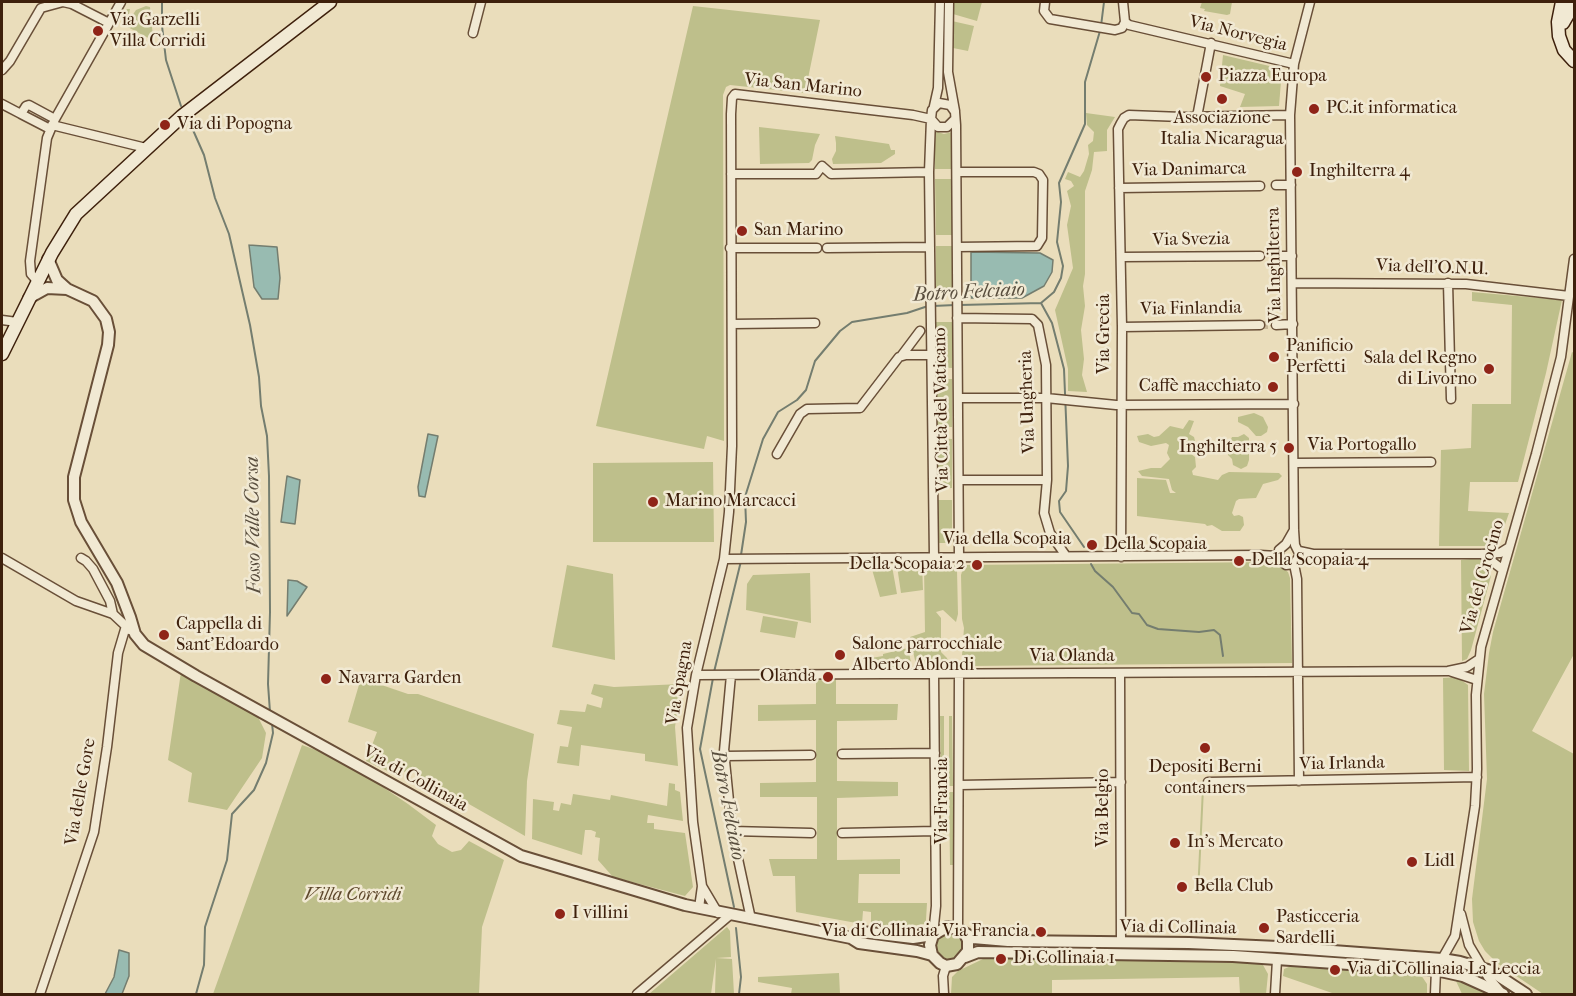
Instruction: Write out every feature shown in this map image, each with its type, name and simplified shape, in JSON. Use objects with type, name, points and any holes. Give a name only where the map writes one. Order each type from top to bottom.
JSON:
[{"type":"main road","points":[[2,354],[29,298],[41,281],[48,259],[76,214],[146,148],[199,103],[330,2]]},
{"type":"main road","points":[[1562,2],[1558,22],[1559,36],[1564,50],[1575,61]]},
{"type":"main road","points":[[1559,36],[1565,17],[1575,4]]},
{"type":"street","points":[[2,70],[10,61],[41,8],[63,2],[72,3],[109,23]]},
{"type":"street","points":[[121,2],[52,124],[41,178],[30,261],[31,273],[41,281],[64,287],[84,296],[98,306],[106,319],[109,332],[108,345],[74,477],[74,500],[81,522],[117,584],[135,634]]},
{"type":"street","points":[[473,33],[482,2]]},
{"type":"street","points":[[934,557],[929,172],[932,112],[938,81],[940,2]]},
{"type":"street","name":"Via Città del Vaticano","points":[[949,2],[948,72],[955,116],[957,172],[958,557]]},
{"type":"street","points":[[1045,2],[1044,11],[1050,19],[1115,30],[1122,27],[1125,22],[1123,2]]},
{"type":"street","name":"Via Inghilterra","points":[[1299,781],[1290,116],[1294,64],[1310,2]]},
{"type":"street","name":"Via Norvegia","points":[[1125,22],[1129,25],[1294,64]]},
{"type":"street","points":[[1211,43],[1197,117],[1290,116]]},
{"type":"street","name":"Via San Marino","points":[[724,559],[732,456],[730,248],[732,98],[735,94],[913,115],[932,112]]},
{"type":"street","points":[[946,103],[952,107],[955,116],[952,124],[944,128],[936,126],[932,112],[939,104],[946,103]]},
{"type":"street","points":[[2,104],[21,114],[29,105],[52,124],[146,148]]},
{"type":"street","name":"Via Grecia","points":[[1120,557],[1122,257],[1118,129],[1124,118],[1129,115],[1197,117]]},
{"type":"street","points":[[731,174],[816,174],[822,166],[831,174],[929,172]]},
{"type":"street","points":[[957,172],[1034,172],[1040,174],[1043,180],[1042,238],[1037,246],[957,247]]},
{"type":"street","points":[[1276,185],[1291,185]]},
{"type":"street","name":"Via Danimarca","points":[[1119,188],[1260,186]]},
{"type":"street","points":[[827,248],[930,246]]},
{"type":"street","points":[[730,248],[817,248]]},
{"type":"street","name":"Via Svezia","points":[[1122,257],[1260,256]]},
{"type":"street","points":[[1276,256],[1292,256]]},
{"type":"street","points":[[48,259],[64,287]]},
{"type":"street","name":"Via del Crocino","points":[[1442,959],[1454,939],[1460,909],[1477,777],[1479,659],[1487,621],[1536,454],[1561,357],[1575,259]]},
{"type":"street","name":"Via dell'O.N.U.","points":[[1292,283],[1470,284],[1569,296]]},
{"type":"street","points":[[1448,283],[1451,399]]},
{"type":"street","name":"Via Ungheria","points":[[957,310],[1036,321],[1043,342],[1050,399],[1044,502],[1046,523],[1066,556]]},
{"type":"street","points":[[2,320],[17,322]]},
{"type":"street","points":[[732,324],[815,323]]},
{"type":"street","points":[[1276,325],[1293,324]]},
{"type":"street","name":"Via Finlandia","points":[[1122,327],[1260,325]]},
{"type":"street","name":"Via Città del Vaticano","points":[[777,454],[800,414],[813,408],[860,408],[920,331]]},
{"type":"street","name":"Via Città del Vaticano","points":[[902,356],[932,355]]},
{"type":"street","points":[[958,398],[1050,399],[1122,405],[1294,404]]},
{"type":"street","name":"Via Portogallo","points":[[1293,463],[1431,462]]},
{"type":"street","points":[[959,480],[1047,480]]},
{"type":"street","points":[[1294,530],[1281,550],[1283,564],[1295,557]]},
{"type":"street","points":[[1482,554],[1500,553],[1508,548]]},
{"type":"street","name":"Via della Scopaia","points":[[724,559],[1260,555],[1281,550],[1295,557],[1318,554],[1482,554]]},
{"type":"street","points":[[1482,554],[1502,569]]},
{"type":"street","name":"Via di Collinaia","points":[[2,558],[76,602],[113,614],[144,645],[164,657],[521,856],[642,894],[718,913],[851,938],[860,943],[932,955]]},
{"type":"street","points":[[81,558],[87,561],[93,569],[110,601],[113,614]]},
{"type":"street","name":"Via Spagna","points":[[699,908],[702,886],[693,822],[687,728],[696,675],[724,559]]},
{"type":"street","name":"Via delle Gore","points":[[40,994],[94,832],[108,747],[118,653],[126,626]]},
{"type":"street","name":"Via Olanda","points":[[696,675],[1448,671],[1467,667],[1479,659]]},
{"type":"street","name":"Via Olanda","points":[[1448,671],[1477,680]]},
{"type":"street","name":"Via Belgio","points":[[1120,673],[1121,943]]},
{"type":"street","name":"Via Francia","points":[[933,935],[936,906],[934,674]]},
{"type":"street","name":"Via Francia","points":[[959,674],[962,931]]},
{"type":"street","points":[[730,675],[725,756],[732,831],[752,920]]},
{"type":"street","name":"Via Francia","points":[[842,754],[935,753]]},
{"type":"street","points":[[725,756],[811,755]]},
{"type":"street","name":"Via Irlanda","points":[[1208,782],[1477,777]]},
{"type":"street","points":[[960,785],[1121,782]]},
{"type":"street","points":[[732,831],[811,833]]},
{"type":"street","name":"Via Francia","points":[[842,833],[935,831]]},
{"type":"street","name":"Via Spagna","points":[[702,886],[718,913]]},
{"type":"street","name":"Via del Crocino","points":[[1460,909],[1467,940],[1482,968],[1503,994]]},
{"type":"street","points":[[637,994],[730,915]]},
{"type":"street","points":[[947,927],[962,931],[969,945],[965,957],[957,964],[946,966],[940,963],[932,955],[930,945],[933,935],[947,927]]},
{"type":"street","name":"Via di Collinaia","points":[[962,931],[973,938],[1008,941],[1248,945],[1442,959],[1482,968],[1527,994]]},
{"type":"street","name":"Via di Collinaia","points":[[851,938],[862,932],[913,938],[933,935]]},
{"type":"street","name":"Via di Collinaia","points":[[965,957],[978,952],[1233,956],[1436,970],[1463,976],[1503,994]]},
{"type":"street","points":[[1275,994],[1277,960]]},
{"type":"street","points":[[944,994],[946,966]]},
{"type":"street","points":[[1435,994],[1436,970]]},
{"type":"green space","points":[[953,2],[982,2],[977,21],[953,14]]},
{"type":"green space","points":[[1202,2],[1232,2],[1230,14],[1204,11],[1205,9],[1200,8]]},
{"type":"green space","points":[[146,6],[150,7],[153,37],[150,39],[124,25],[121,17],[127,9],[130,9],[129,14],[132,16],[136,10]]},
{"type":"green space","points":[[693,6],[820,20],[805,93],[730,85],[726,87],[723,95],[724,441],[707,436],[704,449],[596,426]]},
{"type":"green space","points":[[952,21],[974,26],[968,51],[953,48]]},
{"type":"green space","points":[[1223,55],[1282,69],[1279,106],[1240,107],[1245,94],[1220,86]]},
{"type":"green space","points":[[1086,113],[1115,117],[1107,130],[1107,151],[1094,152],[1092,170],[1085,191],[1083,286],[1085,306],[1081,330],[1084,359],[1082,375],[1087,392],[1068,391],[1068,369],[1055,310],[1073,268],[1067,225],[1071,206],[1067,191],[1074,186],[1071,181],[1065,179],[1068,172],[1080,177],[1089,154],[1088,145],[1093,141],[1094,132],[1087,125]]},
{"type":"green space","points":[[759,127],[820,134],[812,160],[809,163],[760,164]]},
{"type":"green space","points":[[935,131],[944,134],[952,132],[952,169],[935,169]]},
{"type":"green space","points":[[835,136],[889,144],[891,150],[895,150],[895,154],[881,163],[833,164],[832,159],[836,151]]},
{"type":"green space","points":[[935,179],[952,179],[952,235],[936,235]]},
{"type":"green space","points":[[936,246],[952,246],[952,293],[936,293]]},
{"type":"green space","points":[[1472,292],[1562,300],[1518,482],[1470,482],[1468,511],[1509,513],[1502,533],[1496,542],[1484,546],[1439,546],[1441,450],[1471,448],[1472,404],[1511,404],[1512,305],[1472,301]]},
{"type":"green space","points":[[936,322],[952,322],[952,368],[936,367]]},
{"type":"green space","points":[[1572,352],[1574,353],[1574,654],[1532,731],[1574,754],[1574,994],[1543,994],[1497,963],[1485,951],[1473,922],[1472,899],[1487,779],[1484,694],[1489,653]]},
{"type":"green space","points":[[936,379],[952,379],[952,427],[937,427]]},
{"type":"green space","points":[[1254,413],[1263,417],[1268,427],[1267,432],[1261,436],[1256,436],[1248,427],[1238,422],[1238,417]]},
{"type":"green space","points":[[1189,420],[1194,421],[1189,434],[1194,437],[1196,445],[1185,449],[1195,457],[1196,467],[1192,471],[1193,475],[1218,480],[1229,472],[1279,473],[1282,476],[1278,480],[1263,484],[1256,498],[1236,501],[1232,513],[1234,516],[1243,517],[1244,525],[1240,531],[1222,531],[1212,525],[1137,516],[1137,478],[1166,480],[1170,493],[1176,493],[1172,490],[1169,479],[1142,476],[1138,471],[1161,468],[1170,459],[1167,453],[1169,445],[1166,443],[1151,446],[1139,442],[1137,436],[1148,434],[1154,437],[1159,436],[1170,426],[1183,429]]},
{"type":"green space","points":[[1244,434],[1249,438],[1249,460],[1247,466],[1241,469],[1233,465],[1228,455],[1228,446],[1232,437]]},
{"type":"green space","points":[[937,438],[952,439],[952,488],[937,489]]},
{"type":"green space","name":"Marino Marcacci","points":[[713,462],[714,542],[593,542],[593,463]]},
{"type":"green space","points":[[937,500],[952,500],[952,543],[937,543]]},
{"type":"green space","points":[[1479,558],[1489,567],[1491,576],[1471,650],[1467,659],[1462,661],[1461,560]]},
{"type":"green space","points":[[1274,562],[1288,572],[1290,578],[1292,663],[971,666],[970,656],[962,655],[964,628],[961,575],[964,565]]},
{"type":"green space","points":[[567,565],[613,574],[615,660],[552,647]]},
{"type":"green space","points":[[922,565],[923,590],[901,593],[897,566]]},
{"type":"green space","points":[[924,565],[955,565],[957,570],[958,614],[956,622],[943,610],[936,612],[941,618],[941,652],[947,658],[949,665],[916,665],[910,637],[925,632]]},
{"type":"green space","points":[[871,566],[892,566],[897,594],[880,597]]},
{"type":"green space","points":[[810,573],[811,623],[746,610],[747,584],[753,575]]},
{"type":"green space","points":[[763,616],[798,622],[795,638],[760,632]]},
{"type":"green space","points":[[908,648],[912,667],[867,667],[865,659]]},
{"type":"green space","points":[[181,672],[256,713],[266,733],[262,758],[227,810],[188,802],[192,773],[168,760]]},
{"type":"green space","points":[[1457,677],[1468,685],[1469,771],[1444,770],[1443,678]]},
{"type":"green space","points":[[361,678],[408,694],[418,694],[534,734],[527,781],[525,836],[411,771],[392,773],[366,761],[377,732],[348,722]]},
{"type":"green space","points":[[816,679],[836,680],[836,704],[898,704],[897,720],[837,721],[837,781],[898,782],[898,796],[837,798],[837,860],[900,859],[900,874],[859,874],[858,903],[927,903],[924,924],[912,926],[911,929],[871,924],[871,912],[863,911],[862,924],[796,912],[795,876],[773,876],[769,859],[817,859],[817,797],[760,797],[760,783],[816,782],[816,720],[758,721],[758,705],[816,704]]},
{"type":"green space","points":[[594,684],[614,687],[681,684],[675,727],[678,766],[645,761],[645,754],[581,745],[579,766],[557,763],[560,746],[568,747],[572,727],[557,724],[560,710],[585,712],[587,704],[601,708],[603,698],[591,694]]},
{"type":"green space","points":[[940,716],[944,716],[944,786],[941,786]]},
{"type":"green space","points":[[949,716],[952,716],[953,786],[949,786]]},
{"type":"green space","name":"Villa Corridi","points":[[302,745],[330,755],[408,804],[436,825],[432,836],[438,844],[452,852],[461,850],[469,841],[504,860],[482,927],[479,994],[213,994]]},
{"type":"green space","points":[[669,783],[675,784],[675,790],[680,792],[683,821],[648,815],[647,823],[654,823],[654,829],[685,833],[693,887],[685,896],[613,877],[598,860],[600,838],[595,837],[596,832],[591,830],[585,830],[582,855],[532,839],[533,799],[554,802],[553,810],[559,811],[561,803],[571,805],[573,794],[610,800],[611,795],[667,806]]},
{"type":"green space","points":[[1202,788],[1204,788],[1199,894],[1197,894]]},
{"type":"green space","points":[[949,792],[953,792],[953,865],[950,865]]},
{"type":"green space","points":[[727,927],[730,931],[731,957],[716,958],[732,959],[734,994],[715,994],[716,959],[711,994],[649,994]]},
{"type":"green space","points":[[949,932],[959,936],[963,946],[959,956],[949,960],[939,956],[935,946],[939,936]]},
{"type":"green space","points":[[1010,946],[1215,949],[1270,952],[1271,955],[1010,948]]},
{"type":"green space","points":[[1301,954],[1442,964],[1480,973],[1487,980],[1463,970],[1442,966],[1300,957]]},
{"type":"green space","points":[[983,959],[1253,963],[1263,965],[1268,974],[1266,994],[1240,994],[1239,977],[1052,980],[1052,994],[951,994],[952,977],[958,971]]},
{"type":"green space","points":[[1291,966],[1421,975],[1427,984],[1427,994],[1335,994],[1283,976],[1284,969]]},
{"type":"green space","points":[[839,973],[840,994],[791,994],[792,988],[758,982],[758,977]]},
{"type":"green space","points":[[1456,981],[1477,986],[1491,994],[1462,994]]},
{"type":"water","points":[[249,245],[277,247],[280,278],[278,299],[262,299],[254,287]]},
{"type":"water","points":[[971,252],[1040,253],[1053,260],[1052,272],[1044,286],[1022,298],[971,298]]},
{"type":"water","points":[[428,434],[438,436],[425,497],[419,496],[418,487]]},
{"type":"water","points":[[287,476],[300,480],[295,524],[281,522]]},
{"type":"water","points":[[288,580],[297,581],[307,587],[287,616]]},
{"type":"water","points":[[119,950],[129,953],[129,976],[122,994],[105,994],[114,977]]},
{"type":"waterway","name":"Fosso Valle Corsa","points":[[162,2],[166,60],[181,106]]},
{"type":"waterway","name":"Botro Felciaio","points":[[1101,26],[1104,2]]},
{"type":"waterway","name":"Botro Felciaio","points":[[960,305],[1041,303],[1054,292],[1061,278],[1063,266],[1057,242],[1061,202],[1059,183],[1085,124],[1085,82],[1100,31]]},
{"type":"waterway","name":"Fosso Valle Corsa","points":[[189,121],[204,155],[215,198],[229,234],[250,325],[259,377],[261,406],[267,436],[269,476],[268,684],[270,712]]},
{"type":"waterway","points":[[1041,303],[1052,323],[1064,369],[1068,466],[1066,491],[1059,501],[1060,512],[1084,547]]},
{"type":"waterway","name":"Botro Felciaio","points":[[933,306],[955,305]]},
{"type":"waterway","name":"Botro Felciaio","points":[[741,555],[746,522],[745,497],[763,439],[778,412],[797,400],[806,390],[815,361],[840,331],[852,322],[907,313],[928,306]]},
{"type":"waterway","name":"Botro Felciaio","points":[[714,672],[741,561]]},
{"type":"waterway","points":[[1091,564],[1095,571],[1113,587],[1132,613],[1139,614],[1147,625],[1158,629],[1199,632],[1214,630],[1220,635],[1223,656]]},
{"type":"waterway","name":"Botro Felciaio","points":[[713,678],[700,749],[734,907]]},
{"type":"waterway","name":"Fosso Valle Corsa","points":[[196,994],[204,965],[205,927],[227,860],[232,814],[254,790],[266,763],[273,733],[272,723]]},
{"type":"waterway","name":"Botro Felciaio","points":[[736,928],[741,977],[739,994]]},
{"type":"tunnel","points":[[1260,325],[1276,325]]},
{"type":"place","name":"Via Garzelli Villa Corridi","points":[[98,31]]},
{"type":"place","name":"Piazza Europa","points":[[1206,77]]},
{"type":"place","name":"Associazione Italia Nicaragua","points":[[1222,99]]},
{"type":"place","name":"PC.it informatica","points":[[1314,109]]},
{"type":"place","name":"Via di Popogna","points":[[165,125]]},
{"type":"place","name":"Inghilterra 4","points":[[1297,172]]},
{"type":"place","name":"San Marino","points":[[742,231]]},
{"type":"place","name":"Panificio Perfetti","points":[[1274,357]]},
{"type":"place","name":"Sala del Regno di Livorno","points":[[1489,369]]},
{"type":"place","name":"Caffè macchiato","points":[[1273,387]]},
{"type":"place","name":"Inghilterra 5","points":[[1289,448]]},
{"type":"place","name":"Marino Marcacci","points":[[653,502]]},
{"type":"place","name":"Della Scopaia","points":[[1092,545]]},
{"type":"place","name":"Della Scopaia 4","points":[[1239,561]]},
{"type":"place","name":"Della Scopaia 2","points":[[977,565]]},
{"type":"place","name":"Cappella di Sant'Edoardo","points":[[164,635]]},
{"type":"place","name":"Salone parrocchiale Alberto Ablondi","points":[[840,655]]},
{"type":"place","name":"Olanda","points":[[828,677]]},
{"type":"place","name":"Navarra Garden","points":[[326,679]]},
{"type":"place","name":"Depositi Berni containers","points":[[1205,748]]},
{"type":"place","name":"In's Mercato","points":[[1175,843]]},
{"type":"place","name":"Lidl","points":[[1412,862]]},
{"type":"place","name":"Bella Club","points":[[1182,887]]},
{"type":"place","name":"I villini","points":[[560,914]]},
{"type":"place","name":"Pasticceria Sardelli","points":[[1264,928]]},
{"type":"place","name":"Via di Collinaia Via Francia","points":[[1041,932]]},
{"type":"place","name":"Di Collinaia 1","points":[[1001,959]]},
{"type":"place","name":"Via di Collinaia La Leccia","points":[[1335,970]]}]
